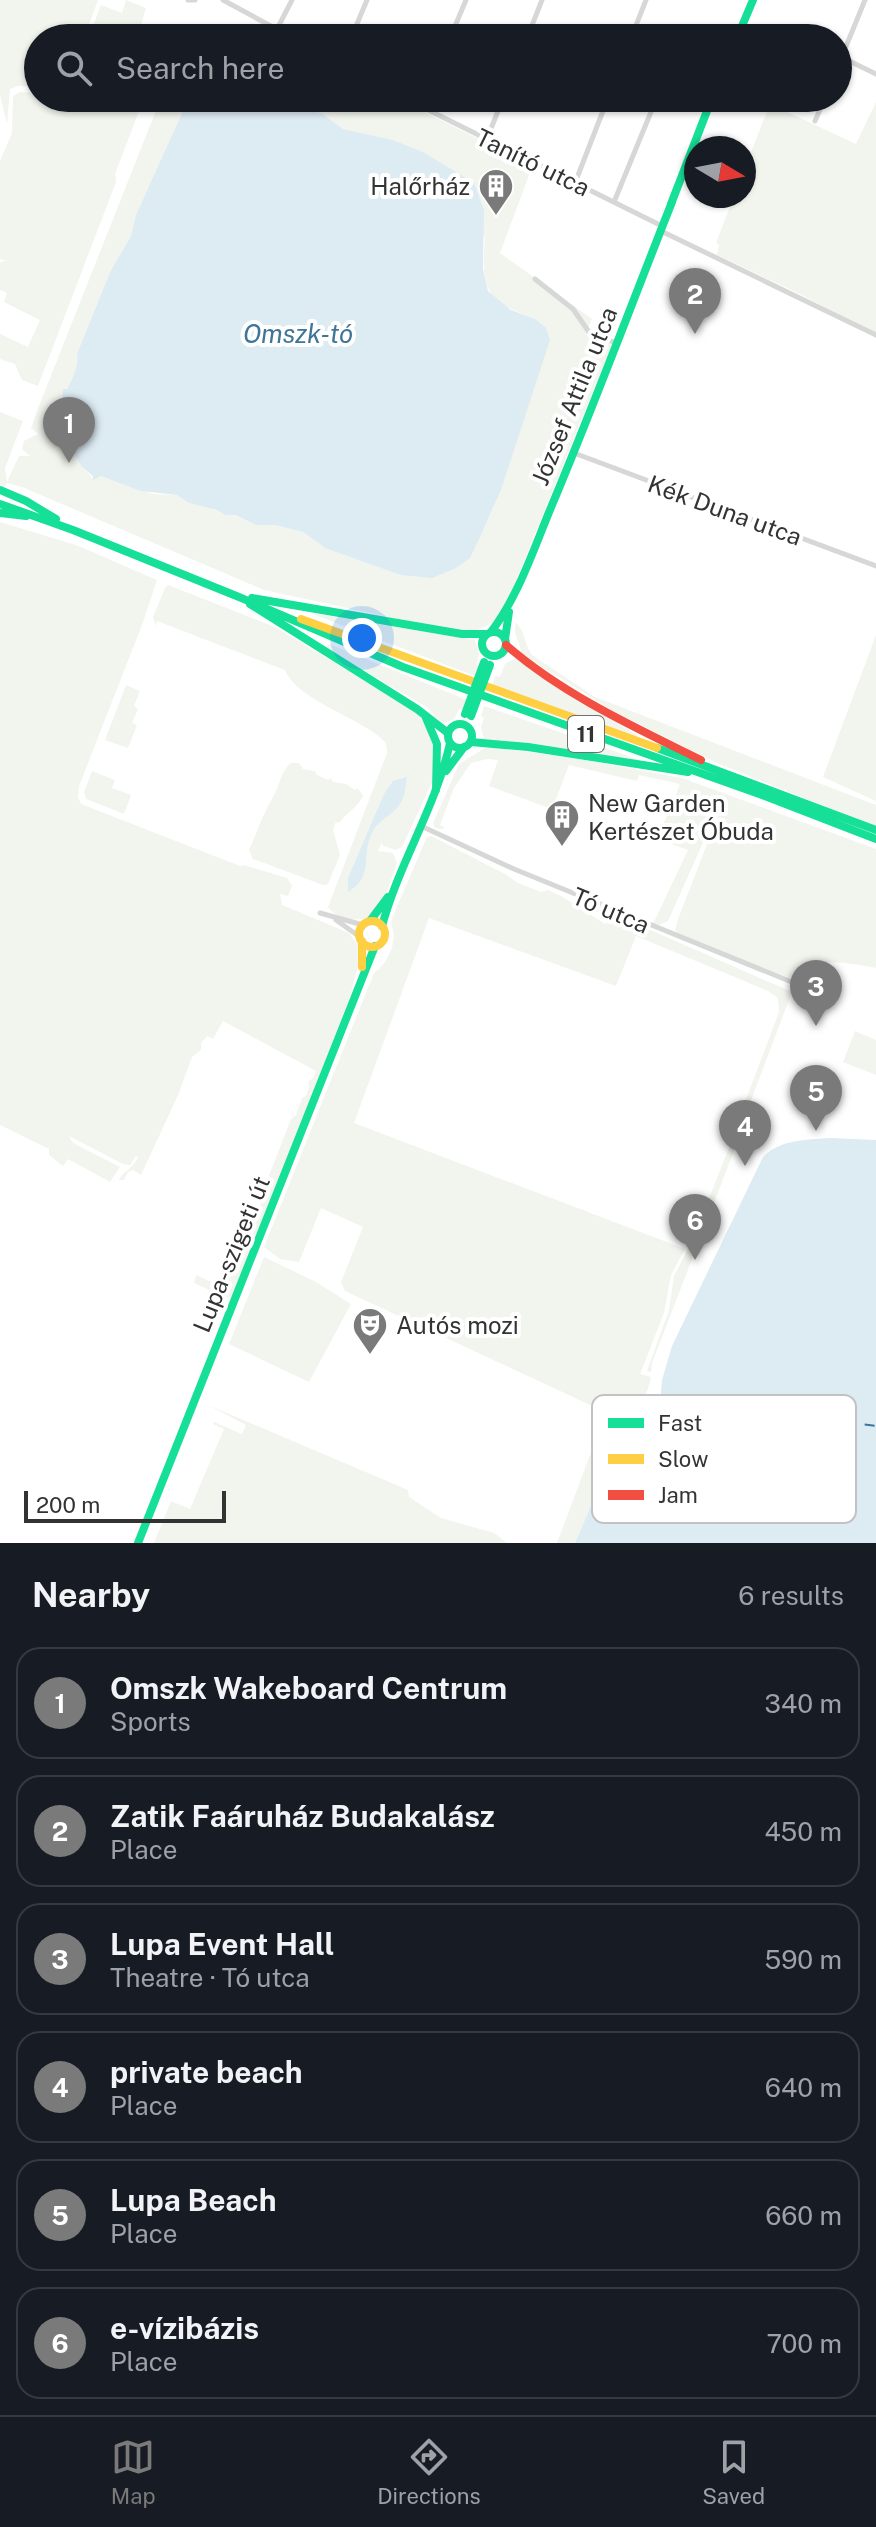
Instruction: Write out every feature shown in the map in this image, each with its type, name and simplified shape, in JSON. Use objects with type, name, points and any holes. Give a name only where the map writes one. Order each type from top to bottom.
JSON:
[{"type":"main road","points":[[743,24],[753,0]]},
{"type":"main road","name":"József Attila utca","points":[[489,633],[503,616],[517,587],[574,453],[707,112]]},
{"type":"main road","points":[[0,490],[26,501],[73,530]]},
{"type":"main road","name":"11","points":[[0,504],[273,610],[876,830]]},
{"type":"main road","points":[[0,513],[42,518]]},
{"type":"main road","name":"József Attila utca","points":[[506,642],[506,624],[517,587]]},
{"type":"main road","points":[[239,597],[462,634],[500,633],[532,668],[640,730],[696,756],[708,771]]},
{"type":"main road","points":[[239,597],[417,709],[457,748],[467,745],[528,747],[708,771]]},
{"type":"main road","points":[[487,664],[482,644],[489,633]]},
{"type":"main road","points":[[449,738],[452,727],[468,715],[487,664],[503,652],[506,642]]},
{"type":"main road","points":[[485,651],[496,655]]},
{"type":"main road","points":[[417,709],[434,730],[439,751],[436,790]]},
{"type":"main road","points":[[467,745],[472,735],[468,715]]},
{"type":"main road","points":[[459,724],[469,728]]},
{"type":"main road","name":"Lupa-szigeti út","points":[[436,790],[449,738]]},
{"type":"main road","name":"Lupa-szigeti út","points":[[360,979],[364,951],[361,939],[367,923],[384,904],[452,760],[467,745]]},
{"type":"main road","name":"11","points":[[708,771],[876,839]]},
{"type":"main road","name":"Lupa-szigeti út","points":[[138,1543],[360,979],[375,946],[384,938],[382,926],[398,877]]},
{"type":"main road","points":[[367,923],[382,926]]},
{"type":"main road","points":[[361,939],[368,946],[375,946]]},
{"type":"street","points":[[188,0],[195,0]]},
{"type":"street","points":[[223,0],[268,24]]},
{"type":"street","points":[[280,24],[292,0]]},
{"type":"street","points":[[357,24],[367,0]]},
{"type":"street","points":[[456,24],[466,0]]},
{"type":"street","points":[[533,24],[542,0]]},
{"type":"street","points":[[637,24],[646,0]]},
{"type":"street","points":[[852,31],[865,0]]},
{"type":"street","points":[[852,62],[876,74]]},
{"type":"street","name":"Tanító utca","points":[[432,112],[663,225],[876,335]]},
{"type":"street","points":[[487,139],[498,112]]},
{"type":"street","points":[[575,183],[603,112]]},
{"type":"street","points":[[614,202],[651,112]]},
{"type":"street","points":[[815,121],[819,112]]},
{"type":"street","points":[[535,279],[573,309],[589,332],[616,343]]},
{"type":"street","name":"Kék Duna utca","points":[[574,453],[876,566]]},
{"type":"street","name":"Tó utca","points":[[420,826],[514,869],[804,987]]},
{"type":"street","points":[[320,913],[367,923]]},
{"type":"street","points":[[331,917],[361,939]]},
{"type":"shaded area","points":[[0,0],[98,0],[89,24],[24,24],[24,86],[10,89],[7,124],[0,95]]},
{"type":"shaded area","points":[[126,0],[146,8],[141,24],[94,24],[101,5],[122,13]]},
{"type":"shaded area","points":[[24,92],[24,112],[139,112],[115,174],[116,182],[38,386],[22,380],[15,364],[0,359],[0,334],[28,347],[40,320],[4,302],[7,293],[0,290],[0,262],[6,261],[0,259],[0,161],[12,133],[13,96]]},
{"type":"shaded area","points":[[876,102],[876,335],[800,294],[717,255],[719,244],[716,243],[729,208],[756,208],[756,140],[767,112],[787,112],[856,144]]},
{"type":"shaded area","points":[[155,112],[184,112],[136,215],[131,236],[111,270],[77,352],[73,376],[67,389],[63,389],[60,428],[82,467],[94,479],[101,476],[153,494],[177,495],[189,503],[234,515],[256,525],[275,525],[303,532],[325,548],[490,516],[506,475],[535,319],[506,306],[490,291],[484,270],[485,238],[423,152],[393,140],[343,129],[318,112],[424,112],[527,163],[531,170],[500,253],[592,319],[588,328],[614,340],[505,607],[496,622],[472,632],[440,628],[264,590],[22,487],[7,483],[4,488],[0,487],[0,412],[23,421],[5,468],[7,482],[19,456],[30,456],[22,449],[24,441],[38,434],[31,428]]},
{"type":"shaded area","points":[[0,522],[76,545],[157,580],[79,786],[81,804],[240,866],[287,878],[292,886],[288,896],[280,894],[282,905],[349,933],[362,951],[350,996],[239,1284],[232,1296],[227,1298],[194,1283],[196,1275],[211,1282],[230,1273],[248,1243],[247,1232],[260,1208],[261,1196],[291,1119],[306,1096],[308,1082],[316,1071],[223,1021],[213,1039],[207,1036],[201,1043],[201,1050],[192,1057],[141,1175],[133,1170],[124,1180],[119,1180],[138,1157],[130,1165],[123,1164],[69,1136],[73,1143],[120,1167],[110,1182],[68,1159],[63,1166],[49,1155],[49,1149],[0,1125]]},
{"type":"shaded area","points":[[168,585],[275,627],[419,714],[427,724],[434,741],[436,769],[433,780],[402,847],[396,850],[383,846],[382,842],[378,851],[393,853],[397,863],[385,897],[370,917],[348,919],[328,907],[387,753],[386,743],[362,725],[303,691],[285,670],[157,621],[156,626],[153,617]]},
{"type":"shaded area","points":[[310,613],[475,640],[479,654],[476,665],[479,666],[475,676]]},
{"type":"shaded area","points":[[516,623],[532,655],[595,697],[876,805],[876,827],[717,763],[615,712],[521,654]]},
{"type":"shaded area","points":[[876,635],[876,801],[823,777]]},
{"type":"shaded area","points":[[329,644],[467,700],[463,710],[459,709],[454,719],[443,724],[428,708],[326,648]]},
{"type":"shaded area","points":[[516,658],[636,737],[491,688],[495,676],[500,677],[505,664]]},
{"type":"shaded area","points":[[126,685],[140,691],[134,706],[138,709],[132,723],[137,725],[128,748],[105,740]]},
{"type":"shaded area","points":[[484,706],[638,761],[485,743],[481,727]]},
{"type":"shaded area","points":[[492,747],[682,778],[876,849],[876,968],[840,963],[814,964],[790,978],[678,935],[675,930],[678,919],[723,803],[719,801],[668,921],[653,924],[688,850],[657,839],[680,785],[676,783],[639,775],[637,781],[569,765],[552,809],[489,786],[498,760],[487,759],[471,763],[454,788],[440,825],[443,829],[435,828],[433,823],[459,764]]},
{"type":"shaded area","points":[[291,763],[299,763],[303,769],[315,771],[317,775],[355,790],[355,785],[363,795],[340,822],[335,823],[333,830],[340,855],[328,884],[323,885],[253,859],[249,850],[282,775]]},
{"type":"shaded area","points":[[92,771],[115,780],[112,788],[131,795],[124,814],[86,799],[84,792]]},
{"type":"shaded area","points":[[431,836],[518,883],[561,896],[605,924],[610,922],[593,909],[600,908],[792,992],[651,1372],[647,1371],[669,1310],[674,1276],[691,1243],[739,1123],[779,1012],[778,998],[768,991],[636,936],[616,986],[429,918],[354,1123],[685,1249],[671,1275],[664,1313],[640,1374],[651,1377],[646,1395],[592,1395],[592,1406],[345,1291],[341,1282],[363,1227],[321,1208],[299,1262],[280,1259],[264,1247],[374,973],[384,964],[391,951],[393,916],[427,837]]},
{"type":"shaded area","points":[[855,1031],[876,1040],[876,1075],[843,1062]]},
{"type":"shaded area","points":[[264,1257],[316,1282],[351,1304],[309,1382],[229,1344]]},
{"type":"shaded area","points":[[208,1405],[408,1490],[409,1497],[441,1518],[494,1533],[507,1543],[154,1543],[171,1501],[190,1509],[224,1429],[214,1422],[242,1434],[246,1425]]},
{"type":"shaded area","points":[[592,1448],[592,1503],[575,1543],[557,1543]]},
{"type":"water","name":"Omszk-tó","points":[[183,112],[318,112],[343,129],[393,140],[423,152],[474,183],[484,210],[483,269],[488,291],[511,310],[535,319],[546,328],[550,340],[501,490],[470,558],[432,578],[401,575],[325,548],[303,532],[275,525],[256,525],[235,515],[225,515],[189,503],[177,495],[141,491],[101,476],[93,480],[59,428],[63,389],[67,389],[73,376],[77,353],[111,270],[131,236],[136,215]]},
{"type":"water","points":[[407,777],[403,799],[374,829],[368,844],[364,873],[348,892],[348,878],[384,794],[393,781]]},
{"type":"water","points":[[803,1140],[876,1140],[876,1543],[575,1543],[592,1503],[592,1523],[856,1523],[856,1395],[661,1395],[672,1346],[763,1157],[778,1147]]},
{"type":"ferry route","points":[[856,1424],[876,1426]]},
{"type":"traffic: fast","points":[[743,24],[753,0]]},
{"type":"traffic: fast","points":[[671,204],[707,112]]},
{"type":"traffic: fast","points":[[491,632],[510,603],[532,554],[672,202]]},
{"type":"traffic: fast","points":[[0,490],[56,519]]},
{"type":"traffic: fast","points":[[0,504],[239,597],[403,667],[876,839]]},
{"type":"traffic: fast","points":[[0,513],[26,516]]},
{"type":"traffic: fast","points":[[252,598],[462,634],[487,634]]},
{"type":"traffic: fast","points":[[250,604],[417,709],[448,733]]},
{"type":"traffic: fast","points":[[505,639],[509,612]]},
{"type":"traffic: fast","points":[[494,632],[505,639],[506,644],[499,655],[494,656],[483,649],[482,644],[489,633],[494,632]]},
{"type":"traffic: fast","points":[[465,714],[484,662]]},
{"type":"traffic: fast","points":[[471,716],[490,665]]},
{"type":"traffic: fast","points":[[426,718],[437,744],[436,790]]},
{"type":"traffic: fast","points":[[460,724],[469,727],[472,736],[469,745],[460,748],[451,745],[448,736],[451,727],[460,724]]},
{"type":"traffic: fast","points":[[471,742],[528,747],[688,772]]},
{"type":"traffic: fast","points":[[382,926],[436,790],[450,743]]},
{"type":"traffic: fast","points":[[446,771],[464,747]]},
{"type":"traffic: fast","points":[[657,748],[876,830]]},
{"type":"traffic: fast","points":[[370,921],[388,897]]},
{"type":"traffic: fast","points":[[138,1543],[375,946]]},
{"type":"traffic: slow","points":[[301,619],[657,748]]},
{"type":"traffic: slow","points":[[372,921],[381,925],[385,934],[381,943],[372,947],[363,943],[359,934],[363,925],[372,921]]},
{"type":"traffic: slow","points":[[362,941],[362,967]]},
{"type":"traffic: jam","points":[[506,645],[575,694],[701,760]]},
{"type":"place","name":"Halőrház","points":[[496,217]]},
{"type":"place","name":"Zatik Faáruház Budakalász","points":[[695,334]]},
{"type":"place","name":"Omszk Wakeboard Centrum","points":[[69,463]]},
{"type":"place","name":"New Garden Kertészet Óbuda","points":[[562,848]]},
{"type":"place","name":"Lupa Event Hall","points":[[816,1026]]},
{"type":"place","name":"Lupa Beach","points":[[816,1131]]},
{"type":"place","name":"private beach","points":[[745,1166]]},
{"type":"place","name":"e-vízibázis","points":[[695,1260]]},
{"type":"place","name":"Autós mozi","points":[[370,1356]]}]
